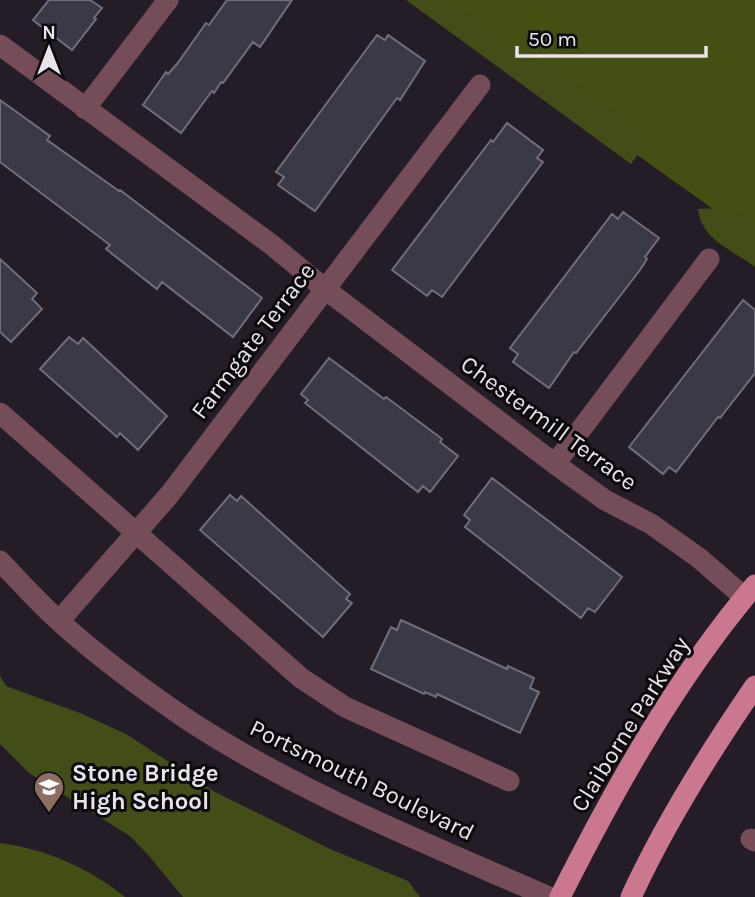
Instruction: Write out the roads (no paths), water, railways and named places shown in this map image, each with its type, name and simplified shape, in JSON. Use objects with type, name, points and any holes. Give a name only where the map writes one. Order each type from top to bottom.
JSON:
[{"type":"main road","name":"Claiborne Parkway","points":[[560,897],[629,767],[688,675],[750,591]]},
{"type":"main road","points":[[631,897],[653,852],[702,766],[755,686]]},
{"type":"street","points":[[85,109],[168,0]]},
{"type":"street","name":"Chestermill Terrace","points":[[0,45],[272,245],[325,289],[555,464],[605,500],[652,524],[750,591]]},
{"type":"street","name":"Farmgate Terrace","points":[[59,621],[170,494],[480,85]]},
{"type":"street","points":[[555,464],[709,259]]},
{"type":"street","points":[[0,413],[301,678],[345,707],[509,780]]},
{"type":"street","name":"Portsmouth Boulevard","points":[[0,561],[59,621],[119,671],[181,715],[265,766],[330,799],[549,897]]},
{"type":"place","name":"Stone Bridge High School","points":[[49,814]]}]
